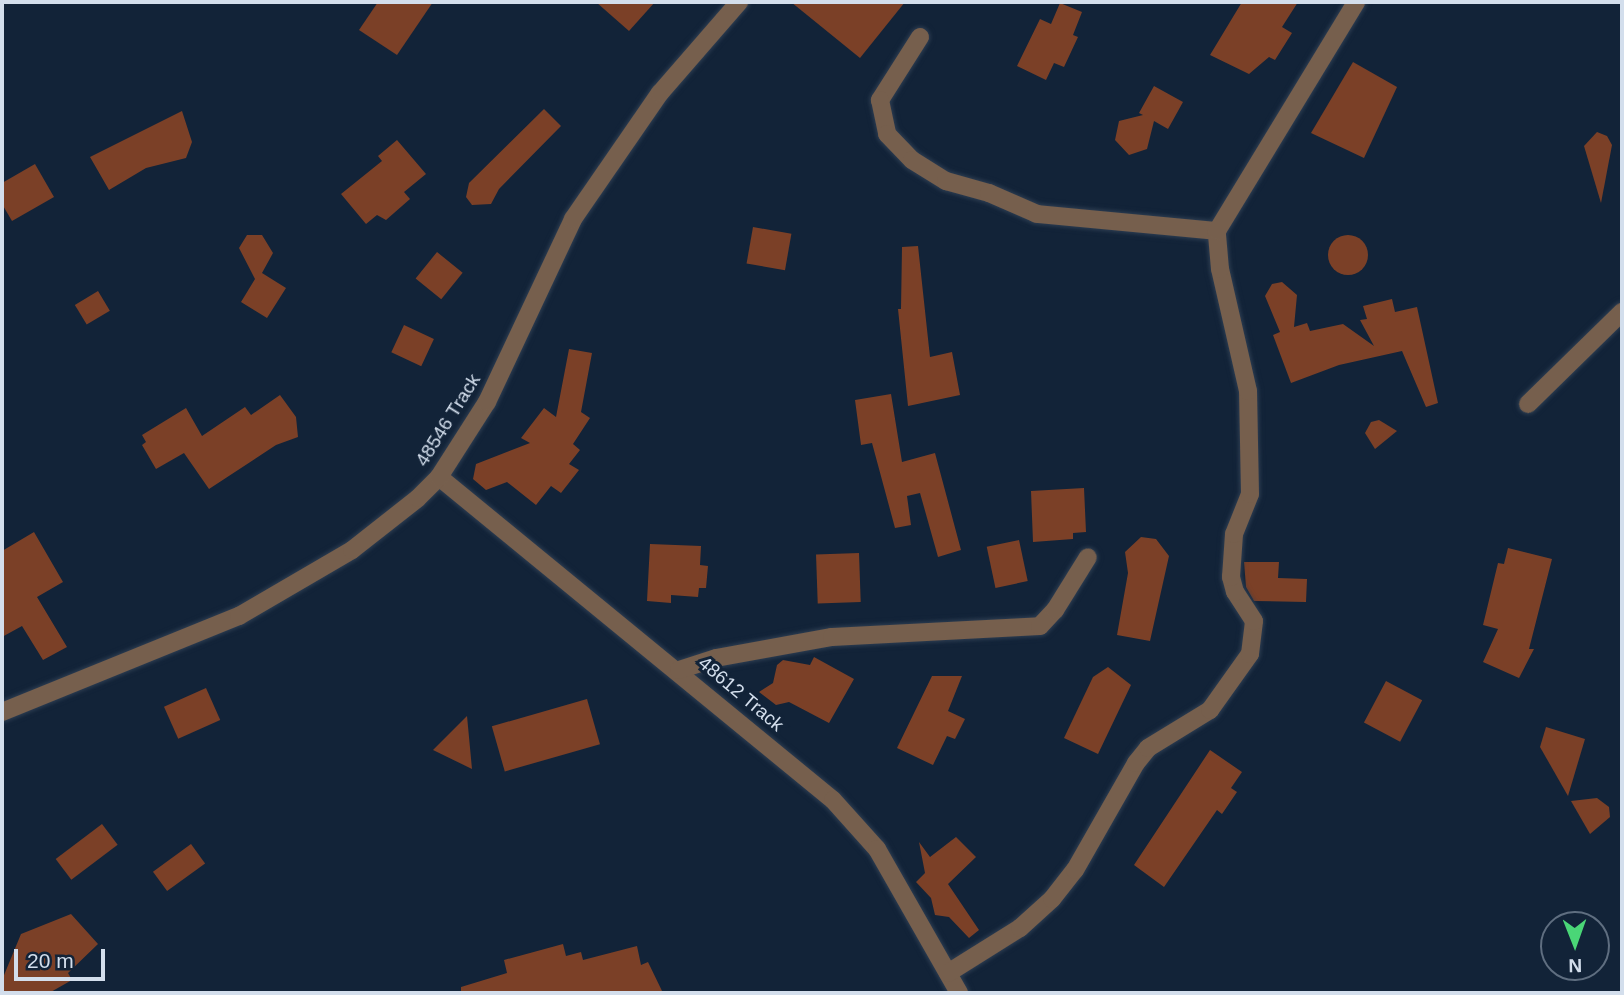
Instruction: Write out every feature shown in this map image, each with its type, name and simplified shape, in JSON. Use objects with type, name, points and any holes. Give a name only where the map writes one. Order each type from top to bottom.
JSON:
[{"type":"street","name":"48546 Track","points":[[2,712],[174,645],[291,589],[352,551],[439,477],[487,402],[573,219],[660,93],[739,2]]},
{"type":"street","points":[[948,974],[1037,915],[1075,870],[1136,763],[1148,748],[1210,710],[1251,654],[1254,621],[1235,592],[1231,577],[1234,534],[1250,494],[1248,391],[1220,269],[1217,231],[1356,2]]},
{"type":"street","points":[[920,37],[880,100],[887,134],[912,160],[946,181],[989,193],[1037,214],[1217,231]]},
{"type":"street","points":[[1528,404],[1622,312]]},
{"type":"street","name":"48612 Track","points":[[439,477],[547,563],[639,645],[679,670],[833,800],[877,849],[959,993]]},
{"type":"street","points":[[679,670],[716,658],[832,637],[1040,626],[1088,557]]},
{"type":"building","points":[[378,2],[433,2],[397,55],[359,30]]},
{"type":"building","points":[[596,2],[655,2],[629,31]]},
{"type":"building","points":[[791,2],[905,2],[860,58]]},
{"type":"building","points":[[1242,2],[1298,2],[1282,27],[1292,33],[1275,60],[1269,57],[1249,74],[1210,55]]},
{"type":"building","points":[[1060,3],[1082,12],[1073,35],[1078,37],[1064,67],[1054,63],[1046,80],[1017,66],[1040,19],[1051,24]]},
{"type":"building","points":[[1353,62],[1397,87],[1364,158],[1311,133]]},
{"type":"building","points":[[1154,86],[1183,102],[1168,129],[1154,121],[1147,149],[1129,155],[1115,140],[1119,121],[1143,115],[1139,113]]},
{"type":"building","points":[[544,109],[561,126],[499,189],[491,204],[472,205],[466,197],[469,183]]},
{"type":"building","points":[[182,111],[192,142],[186,158],[146,168],[109,190],[90,157]]},
{"type":"building","points":[[1597,132],[1607,136],[1612,145],[1601,203],[1584,146]]},
{"type":"building","points":[[397,140],[426,174],[404,192],[410,199],[386,220],[377,215],[366,224],[341,194],[382,161],[378,156]]},
{"type":"building","points":[[35,164],[54,197],[12,221],[2,204],[2,183]]},
{"type":"building","points":[[753,227],[791,234],[785,270],[747,263]]},
{"type":"building","points":[[247,235],[262,235],[273,253],[262,273],[286,288],[267,318],[241,302],[255,279],[239,248]]},
{"type":"building","points":[[1348,235],[1356,236],[1362,241],[1367,247],[1367,263],[1362,269],[1356,274],[1348,275],[1340,274],[1334,269],[1329,263],[1328,255],[1329,247],[1334,241],[1340,236]]},
{"type":"building","points":[[918,246],[930,357],[952,352],[960,395],[908,406],[898,309],[901,309],[902,247]]},
{"type":"building","points":[[437,252],[463,273],[441,299],[416,278]]},
{"type":"building","points":[[1282,282],[1297,295],[1294,327],[1307,323],[1310,331],[1343,324],[1374,346],[1360,320],[1367,319],[1363,306],[1392,299],[1395,312],[1417,307],[1438,403],[1426,407],[1402,351],[1339,365],[1291,383],[1273,335],[1280,332],[1265,296],[1272,284]]},
{"type":"building","points":[[98,291],[110,311],[87,325],[75,305]]},
{"type":"building","points":[[404,325],[434,339],[421,366],[391,352]]},
{"type":"building","points":[[569,349],[592,353],[581,412],[590,418],[573,444],[580,450],[569,464],[579,470],[561,493],[551,486],[536,505],[507,482],[486,490],[473,479],[476,464],[530,443],[521,438],[544,408],[556,417]]},
{"type":"building","points":[[891,394],[902,462],[935,453],[961,550],[938,557],[920,493],[907,496],[911,525],[895,528],[872,443],[861,445],[855,400]]},
{"type":"building","points":[[280,395],[296,417],[298,437],[276,445],[209,489],[184,453],[156,469],[142,445],[146,442],[142,435],[186,408],[202,436],[245,407],[251,415]]},
{"type":"building","points":[[1379,420],[1397,431],[1375,449],[1365,433],[1371,422]]},
{"type":"building","points":[[1084,488],[1086,532],[1073,533],[1073,539],[1033,542],[1031,491]]},
{"type":"building","points":[[34,532],[63,582],[37,597],[67,647],[43,660],[22,626],[2,637],[2,551]]},
{"type":"building","points":[[1141,537],[1156,539],[1169,556],[1150,641],[1117,635],[1128,573],[1125,552]]},
{"type":"building","points":[[1019,540],[1028,581],[995,588],[987,547]]},
{"type":"building","points":[[650,544],[701,546],[700,565],[708,566],[706,588],[699,588],[698,597],[671,595],[671,603],[647,601]]},
{"type":"building","points":[[1508,548],[1552,559],[1529,649],[1534,649],[1519,678],[1483,662],[1498,629],[1483,625],[1498,563],[1504,564]]},
{"type":"building","points":[[859,553],[861,602],[818,603],[816,555]]},
{"type":"building","points":[[1244,562],[1279,562],[1278,578],[1307,579],[1306,602],[1254,601],[1246,587]]},
{"type":"building","points":[[814,657],[854,679],[829,723],[789,702],[776,705],[759,692],[773,683],[777,665],[783,660],[810,665]]},
{"type":"building","points":[[1108,667],[1131,685],[1098,754],[1064,738],[1093,677]]},
{"type":"building","points":[[932,676],[962,676],[948,711],[965,719],[955,739],[947,736],[933,765],[897,748]]},
{"type":"building","points":[[1386,681],[1422,700],[1400,742],[1364,722]]},
{"type":"building","points":[[206,688],[220,720],[178,739],[164,707]]},
{"type":"building","points":[[587,699],[600,744],[505,771],[492,726]]},
{"type":"building","points":[[467,716],[472,769],[433,750]]},
{"type":"building","points":[[1546,727],[1585,739],[1568,796],[1540,747]]},
{"type":"building","points":[[1210,750],[1242,772],[1231,788],[1237,792],[1222,814],[1217,810],[1164,887],[1134,865]]},
{"type":"building","points":[[1597,798],[1609,807],[1610,817],[1590,834],[1571,801]]},
{"type":"building","points":[[102,824],[118,845],[71,880],[56,859]]},
{"type":"building","points":[[956,837],[976,857],[948,884],[979,930],[969,938],[949,917],[935,915],[931,898],[916,882],[925,873],[919,842],[930,857]]},
{"type":"building","points":[[191,844],[205,863],[167,891],[153,872]]},
{"type":"building","points":[[71,914],[98,944],[68,973],[72,980],[49,993],[2,993],[2,980],[21,934]]},
{"type":"building","points":[[563,944],[566,956],[581,952],[583,960],[637,946],[641,965],[648,962],[663,993],[461,993],[461,987],[507,973],[504,960]]}]
